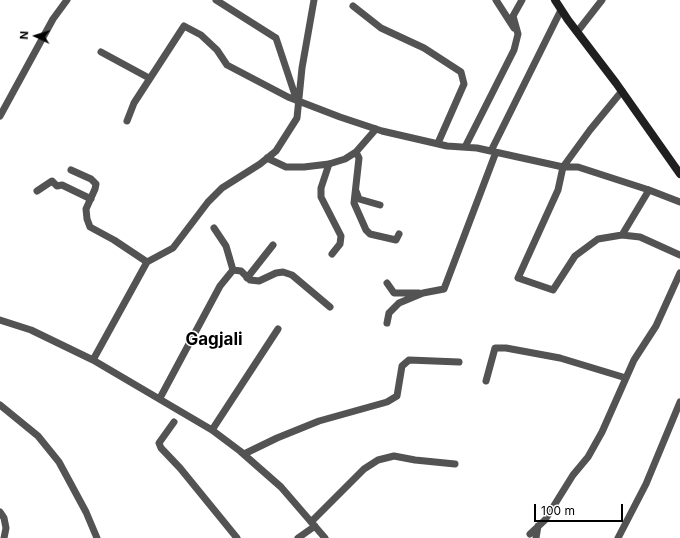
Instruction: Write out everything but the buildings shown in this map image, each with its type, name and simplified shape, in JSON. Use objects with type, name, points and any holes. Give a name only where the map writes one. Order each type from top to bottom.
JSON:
[{"type":"street","points":[[0,116],[53,19],[67,0]]},
{"type":"street","points":[[216,0],[276,38],[298,101]]},
{"type":"street","points":[[93,360],[147,262],[173,248],[208,202],[222,188],[276,151],[297,118],[302,68],[314,0]]},
{"type":"street","points":[[496,0],[518,34]]},
{"type":"street","points":[[465,147],[514,50],[518,34],[513,16],[522,0]]},
{"type":"street","points":[[555,0],[577,32],[622,91],[680,174]]},
{"type":"street","points":[[577,32],[602,0]]},
{"type":"street","points":[[353,6],[382,28],[424,48],[462,72],[464,84],[438,143]]},
{"type":"street","points":[[387,323],[389,313],[399,303],[423,293],[444,289],[493,152],[562,10]]},
{"type":"street","points":[[127,121],[134,103],[184,26],[201,35],[217,50],[227,65],[298,101],[340,118],[376,129],[438,143],[493,152],[564,167],[578,167],[650,190],[680,202]]},
{"type":"street","points":[[101,52],[149,78]]},
{"type":"street","points":[[622,91],[590,130],[564,167],[558,190],[518,278],[553,290],[575,256],[598,239],[622,235],[640,237],[680,255]]},
{"type":"street","points":[[267,158],[286,167],[329,164],[345,159],[356,152],[376,129]]},
{"type":"street","points":[[356,152],[359,158],[354,203],[366,230],[370,234],[396,240],[399,234]]},
{"type":"street","points":[[329,164],[321,188],[321,197],[341,236],[340,244],[332,254]]},
{"type":"street","points":[[71,170],[91,179],[96,184],[86,209],[90,227],[114,240],[147,262]]},
{"type":"street","points":[[37,191],[52,182],[57,186],[62,185],[73,189],[91,199]]},
{"type":"street","points":[[622,235],[650,190]]},
{"type":"street","points":[[356,191],[359,199],[380,205]]},
{"type":"street","points":[[214,228],[226,246],[233,270]]},
{"type":"street","points":[[248,278],[273,245]]},
{"type":"street","points":[[233,270],[241,271],[250,280],[258,281],[276,273],[283,272],[292,275],[330,307]]},
{"type":"street","points":[[160,398],[220,286],[233,270]]},
{"type":"street","points":[[530,534],[545,520],[573,475],[588,457],[602,432],[634,360],[656,326],[680,273]]},
{"type":"street","points":[[387,283],[394,292],[423,293]]},
{"type":"street","points":[[0,320],[31,330],[93,360],[160,398],[212,430],[244,454],[281,487],[325,538]]},
{"type":"street","points":[[212,430],[278,329]]},
{"type":"street","points":[[486,381],[495,348],[506,348],[560,358],[626,378]]},
{"type":"street","points":[[244,454],[319,421],[387,402],[397,396],[402,366],[409,360],[459,362]]},
{"type":"street","points":[[618,538],[646,484],[680,402]]},
{"type":"street","points":[[0,405],[38,436],[59,462],[86,512],[97,538]]},
{"type":"street","points":[[174,422],[159,443],[161,448],[180,468],[237,538]]},
{"type":"street","points":[[298,538],[364,469],[378,460],[394,456],[415,460],[455,464]]},
{"type":"street","points":[[0,512],[4,518],[6,528],[4,538]]},
{"type":"street","points":[[536,538],[538,526]]},
{"type":"district","name":"Gagjali","points":[[214,340]]}]
